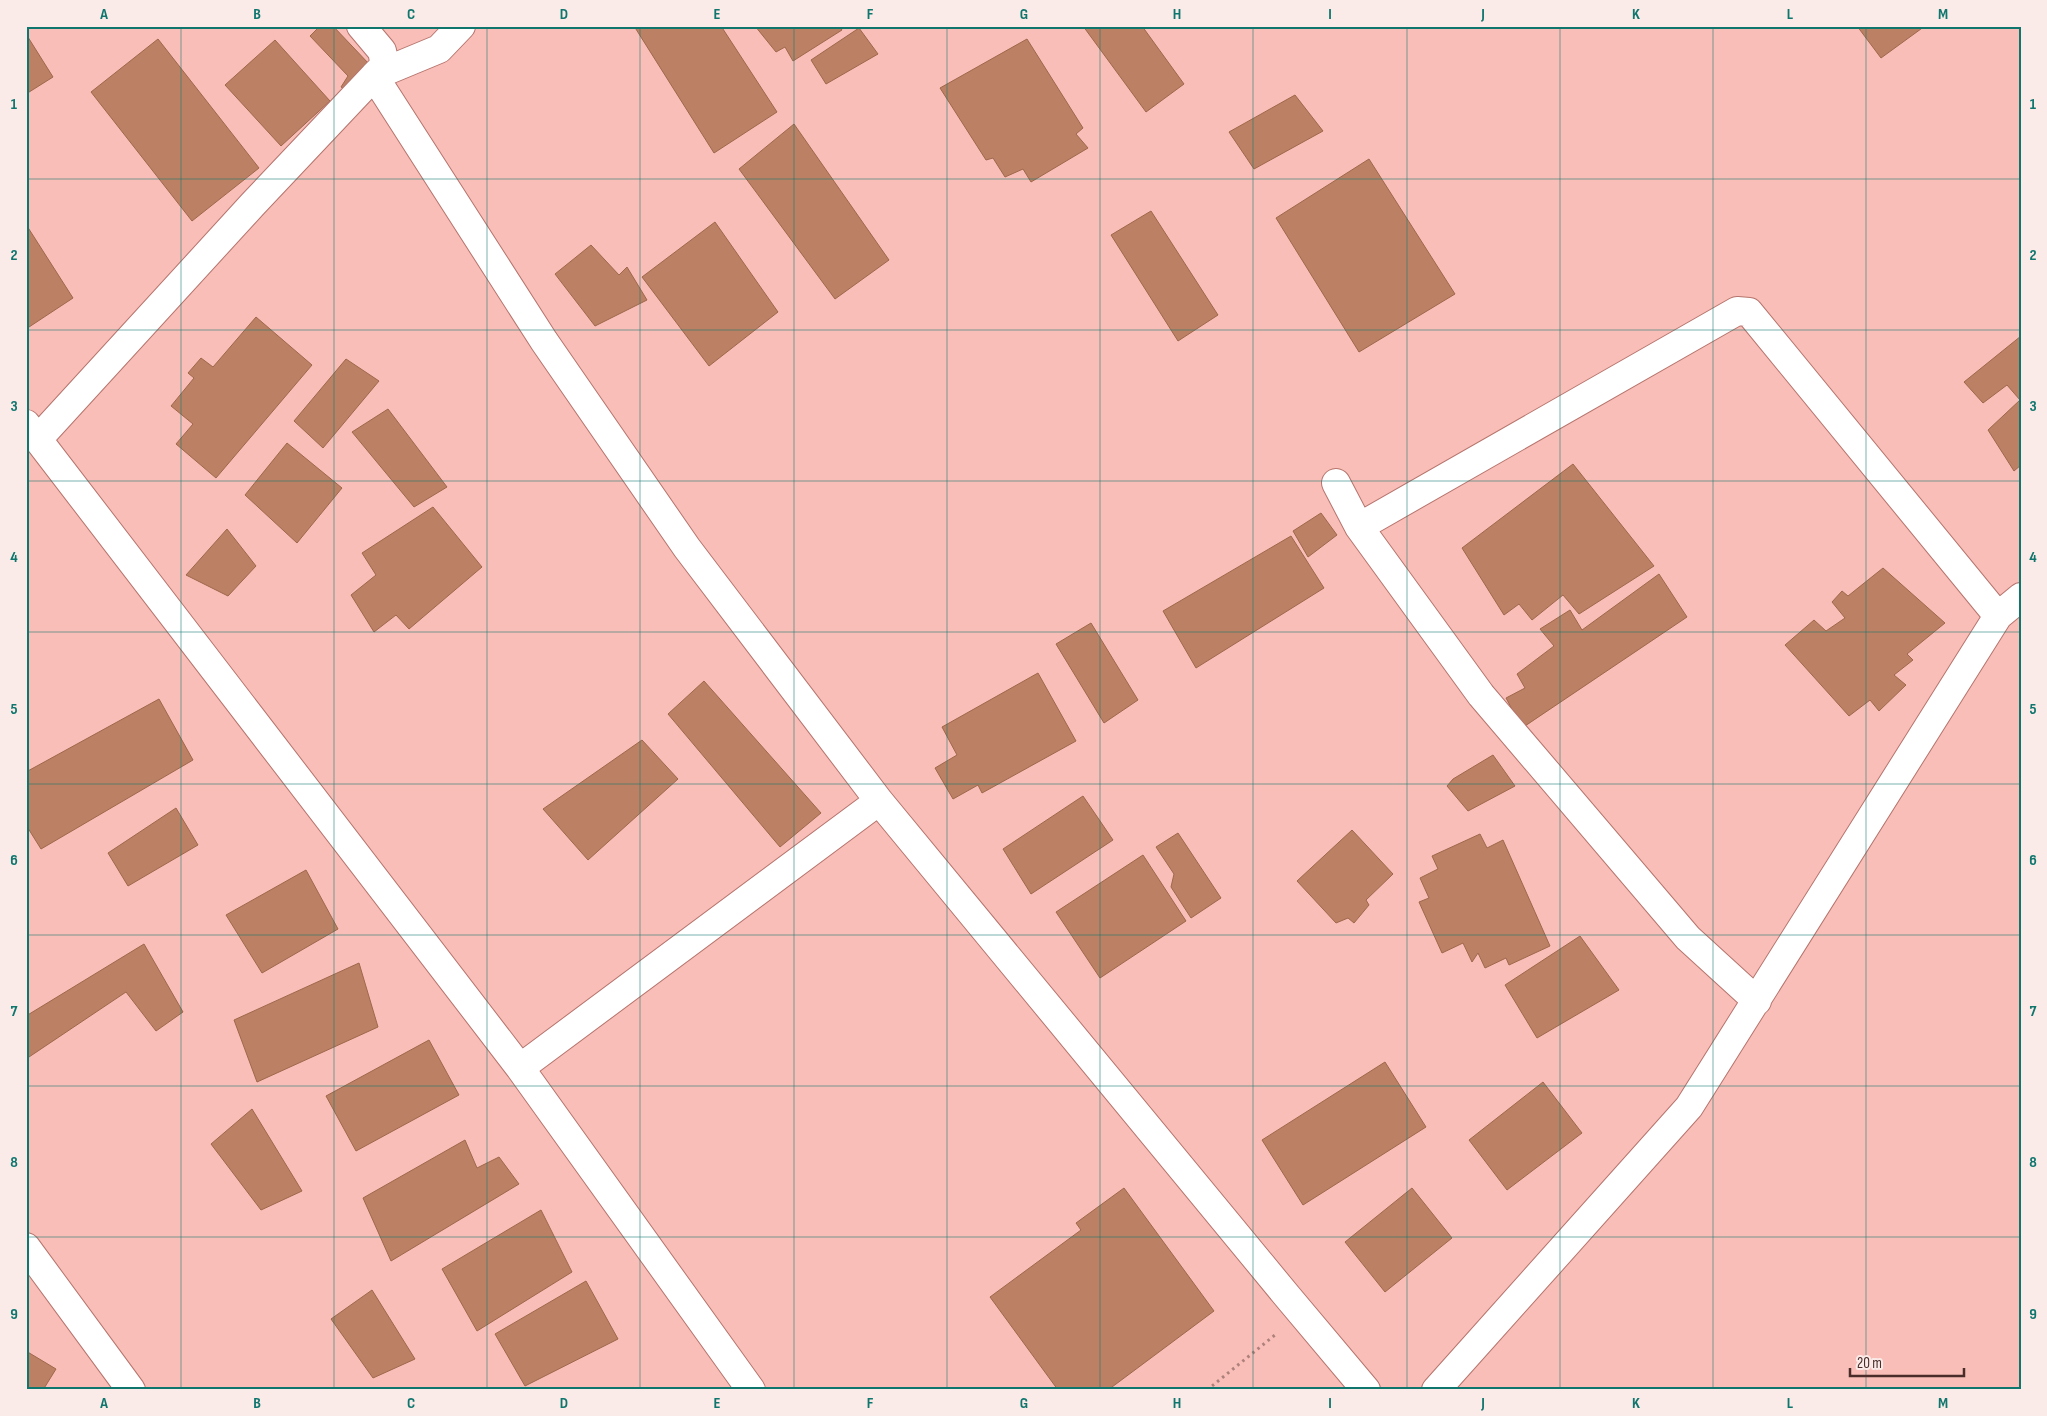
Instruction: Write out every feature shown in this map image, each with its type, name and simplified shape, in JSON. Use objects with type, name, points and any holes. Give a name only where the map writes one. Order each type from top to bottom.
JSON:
[{"type":"street","points":[[361,26],[382,51],[385,66],[32,431],[520,1068],[751,1390]]},
{"type":"street","points":[[374,76],[439,49],[461,26]]},
{"type":"street","points":[[374,76],[544,341],[687,548],[880,802],[1366,1390]]},
{"type":"street","points":[[1359,527],[1737,311],[1749,312],[1998,616]]},
{"type":"street","points":[[1336,483],[1359,527],[1481,695],[1688,938],[1757,1001]]},
{"type":"street","points":[[1436,1390],[1689,1107],[1998,616],[2021,597]]},
{"type":"street","points":[[520,1068],[880,802]]},
{"type":"street","points":[[26,1247],[132,1390]]},
{"type":"path","points":[[1207,1390],[1302,1314]]},
{"type":"building","points":[[320,26],[333,26],[370,65],[351,93],[341,87],[348,76],[310,36]]},
{"type":"building","points":[[634,26],[721,26],[777,112],[714,153]]},
{"type":"building","points":[[755,26],[839,26],[842,30],[793,61],[785,47],[776,52]]},
{"type":"building","points":[[1083,26],[1142,26],[1184,84],[1146,112]]},
{"type":"building","points":[[1857,26],[1925,26],[1881,58]]},
{"type":"building","points":[[859,28],[878,54],[826,84],[811,60]]},
{"type":"building","points":[[26,34],[53,77],[26,94]]},
{"type":"building","points":[[158,39],[259,168],[192,221],[91,92]]},
{"type":"building","points":[[1027,39],[1083,128],[1076,134],[1088,148],[1031,182],[1023,169],[1005,177],[993,158],[986,160],[940,88]]},
{"type":"building","points":[[275,40],[330,101],[281,146],[225,85]]},
{"type":"building","points":[[1295,95],[1323,131],[1254,169],[1229,132]]},
{"type":"building","points":[[794,124],[889,260],[835,299],[739,169]]},
{"type":"building","points":[[1369,159],[1455,294],[1359,352],[1276,218]]},
{"type":"building","points":[[1151,211],[1218,315],[1178,341],[1111,235]]},
{"type":"building","points":[[715,222],[778,312],[709,366],[642,277]]},
{"type":"building","points":[[26,226],[73,298],[26,329]]},
{"type":"building","points":[[591,245],[619,275],[627,267],[647,300],[595,326],[555,274]]},
{"type":"building","points":[[256,317],[312,365],[216,478],[176,444],[193,424],[171,406],[194,378],[188,373],[201,358],[213,367]]},
{"type":"building","points":[[2021,336],[2021,465],[2014,471],[1988,430],[2020,400],[2007,385],[1983,403],[1964,382]]},
{"type":"building","points":[[346,359],[379,381],[323,448],[294,421]]},
{"type":"building","points":[[388,409],[447,487],[414,507],[352,432]]},
{"type":"building","points":[[287,443],[342,488],[297,543],[245,495]]},
{"type":"building","points":[[1573,464],[1654,566],[1579,614],[1563,595],[1532,620],[1519,604],[1504,615],[1462,548]]},
{"type":"building","points":[[433,507],[482,567],[409,629],[396,615],[374,632],[351,595],[376,575],[362,553]]},
{"type":"building","points":[[1321,513],[1337,535],[1308,557],[1293,531]]},
{"type":"building","points":[[227,529],[256,566],[228,596],[186,575]]},
{"type":"building","points":[[1291,536],[1324,588],[1196,668],[1163,611]]},
{"type":"building","points":[[1883,568],[1945,623],[1907,654],[1913,660],[1894,675],[1906,685],[1879,711],[1870,700],[1849,716],[1785,645],[1814,620],[1826,631],[1845,618],[1832,602],[1842,591],[1848,596]]},
{"type":"building","points":[[1659,574],[1687,617],[1522,728],[1506,698],[1525,688],[1517,674],[1554,646],[1540,629],[1570,610],[1582,630]]},
{"type":"building","points":[[1091,623],[1138,700],[1104,723],[1056,644]]},
{"type":"building","points":[[1038,673],[1076,741],[982,793],[978,785],[953,799],[935,768],[957,755],[942,727]]},
{"type":"building","points":[[704,681],[821,813],[780,847],[668,714]]},
{"type":"building","points":[[159,699],[193,760],[41,849],[26,825],[26,772]]},
{"type":"building","points":[[642,740],[678,779],[588,860],[543,809]]},
{"type":"building","points":[[1493,755],[1515,786],[1468,811],[1447,786],[1453,779]]},
{"type":"building","points":[[1083,796],[1113,840],[1031,894],[1003,849]]},
{"type":"building","points":[[176,808],[198,845],[128,886],[108,853]]},
{"type":"building","points":[[1352,830],[1393,874],[1366,900],[1369,905],[1354,923],[1348,918],[1336,923],[1297,881]]},
{"type":"building","points":[[1178,833],[1221,898],[1191,918],[1171,887],[1174,874],[1156,847]]},
{"type":"building","points":[[1480,834],[1487,848],[1503,840],[1550,946],[1509,965],[1506,958],[1485,968],[1478,953],[1472,962],[1463,943],[1442,953],[1419,902],[1429,898],[1420,878],[1438,869],[1432,856]]},
{"type":"building","points":[[1143,855],[1186,921],[1100,978],[1056,912]]},
{"type":"building","points":[[306,870],[338,929],[262,973],[226,915]]},
{"type":"building","points":[[1580,936],[1619,990],[1537,1038],[1505,985]]},
{"type":"building","points":[[144,944],[183,1012],[156,1031],[126,992],[26,1059],[26,1016]]},
{"type":"building","points":[[359,963],[378,1027],[257,1082],[234,1020]]},
{"type":"building","points":[[429,1040],[459,1095],[356,1151],[326,1096]]},
{"type":"building","points":[[1385,1062],[1426,1127],[1303,1205],[1262,1140]]},
{"type":"building","points":[[1543,1082],[1582,1133],[1507,1190],[1469,1140]]},
{"type":"building","points":[[252,1109],[302,1191],[261,1210],[211,1144]]},
{"type":"building","points":[[465,1140],[477,1168],[499,1157],[519,1184],[391,1261],[363,1198]]},
{"type":"building","points":[[1124,1188],[1214,1311],[1108,1390],[1058,1390],[990,1297],[1081,1230],[1076,1223]]},
{"type":"building","points":[[1412,1188],[1452,1238],[1385,1292],[1345,1242]]},
{"type":"building","points":[[541,1210],[572,1272],[477,1331],[442,1269]]},
{"type":"building","points":[[586,1281],[618,1339],[525,1386],[495,1334]]},
{"type":"building","points":[[372,1290],[415,1359],[373,1378],[331,1319]]},
{"type":"building","points":[[26,1351],[56,1369],[43,1390],[26,1390]]}]
